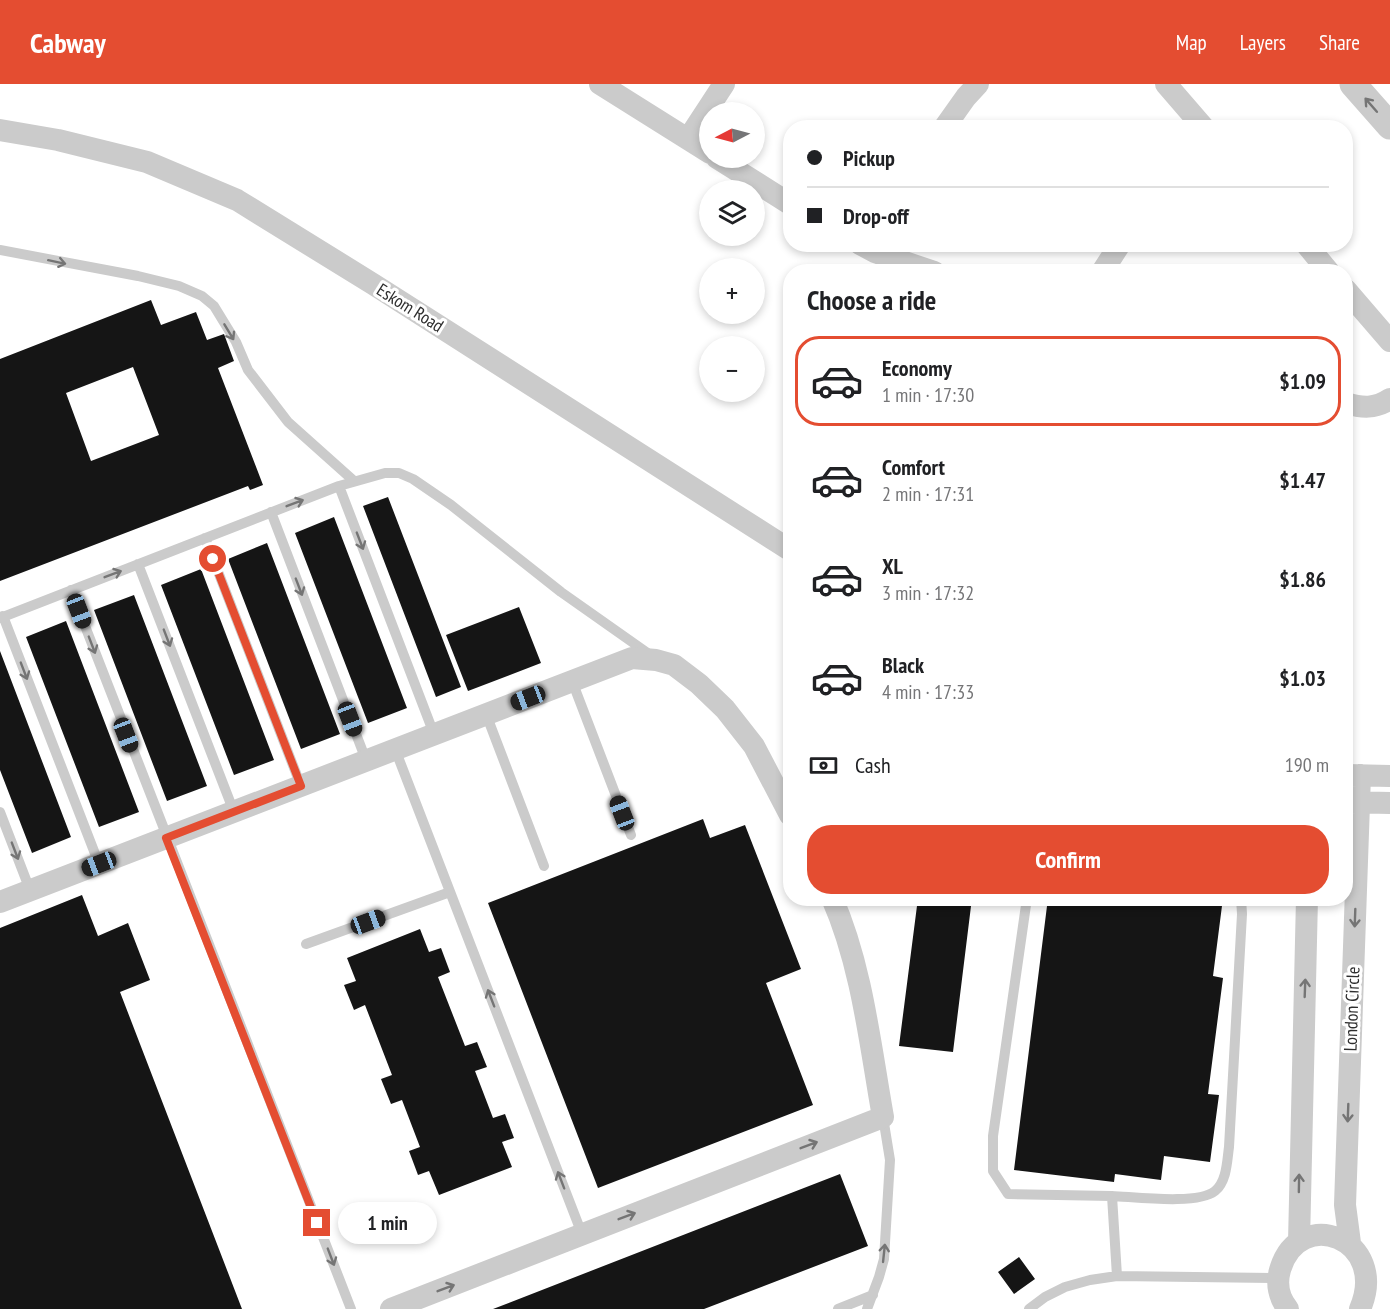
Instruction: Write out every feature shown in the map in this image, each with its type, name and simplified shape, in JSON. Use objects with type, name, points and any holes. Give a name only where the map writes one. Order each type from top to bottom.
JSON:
[{"type":"street","points":[[600,84],[699,146]]},
{"type":"street","points":[[688,140],[724,84]]},
{"type":"street","points":[[950,120],[978,84]]},
{"type":"street","points":[[1166,84],[1197,120]]},
{"type":"street","points":[[1353,84],[1390,126]]},
{"type":"street","name":"Eskom Road","points":[[0,130],[58,140],[147,162],[237,200],[783,546]]},
{"type":"street","points":[[733,168],[783,200]]},
{"type":"street","points":[[884,252],[914,264]]},
{"type":"street","points":[[1313,252],[1322,264]]},
{"type":"street","points":[[1353,298],[1390,341]]},
{"type":"street","points":[[1353,404],[1370,408],[1382,405],[1390,399]]},
{"type":"street","points":[[0,902],[632,658],[656,660],[674,665],[699,684],[725,709],[754,746],[783,802]]},
{"type":"street","points":[[1353,775],[1390,776]]},
{"type":"street","points":[[1353,802],[1390,803]]},
{"type":"street","points":[[391,1309],[883,1116],[861,995],[849,945],[835,906]]},
{"type":"street","points":[[1299,1242],[1307,906]]},
{"type":"street","name":"London Circle","points":[[1350,906],[1345,1205],[1350,1243]]},
{"type":"street","points":[[1288,1309],[1283,1303],[1277,1278],[1283,1259],[1299,1242],[1318,1235],[1331,1235],[1350,1243],[1363,1255],[1368,1269],[1380,1284],[1367,1297],[1360,1309]]},
{"type":"lane","points":[[0,250],[138,276],[178,286],[202,297],[214,306],[236,342],[248,370],[288,422],[354,481]]},
{"type":"lane","points":[[99,864],[2,617],[339,486],[385,473],[399,473],[412,479],[451,505],[561,592],[656,660]]},
{"type":"lane","points":[[339,486],[434,734]]},
{"type":"lane","points":[[271,512],[366,760]]},
{"type":"lane","points":[[205,538],[301,786]]},
{"type":"lane","points":[[138,564],[234,812]]},
{"type":"lane","points":[[71,590],[351,1309]]},
{"type":"lane","points":[[572,681],[631,835]]},
{"type":"lane","points":[[486,714],[544,866]]},
{"type":"lane","points":[[395,749],[582,1234]]},
{"type":"lane","points":[[0,812],[30,890]]},
{"type":"lane","points":[[306,944],[450,892]]},
{"type":"lane","points":[[1026,906],[993,1136],[993,1171],[1008,1194],[1177,1199],[1204,1197],[1217,1190],[1225,1175],[1229,1146],[1242,906]]},
{"type":"lane","points":[[867,1309],[884,1259],[890,1160],[883,1116]]},
{"type":"lane","points":[[1112,1196],[1117,1276]]},
{"type":"lane","points":[[1029,1309],[1045,1297],[1065,1287],[1117,1276],[1277,1278]]},
{"type":"lane","points":[[838,1309],[873,1295]]},
{"type":"building","points":[[151,300],[161,325],[196,312],[207,340],[224,334],[234,361],[218,368],[263,485],[250,490],[248,486],[0,581],[0,359]],"holes":[[[133,367],[159,435],[91,461],[66,393]]]},
{"type":"building","points":[[388,497],[461,687],[436,697],[363,506]]},
{"type":"building","points":[[334,517],[407,708],[368,723],[295,533]]},
{"type":"building","points":[[267,543],[340,734],[301,749],[228,559]]},
{"type":"building","points":[[201,569],[274,760],[234,775],[161,585]]},
{"type":"building","points":[[134,595],[207,786],[167,801],[94,610]]},
{"type":"building","points":[[519,607],[541,663],[468,691],[446,635]]},
{"type":"building","points":[[66,621],[139,812],[99,827],[26,637]]},
{"type":"building","points":[[0,651],[71,837],[32,853],[0,770]]},
{"type":"building","points":[[703,819],[710,838],[745,825],[801,969],[766,983],[813,1105],[598,1188],[488,903]]},
{"type":"building","points":[[82,895],[98,936],[128,923],[150,980],[120,992],[242,1309],[0,1309],[0,928]]},
{"type":"building","points":[[917,906],[971,906],[953,1052],[899,1046]]},
{"type":"building","points":[[1047,906],[1222,906],[1213,976],[1223,978],[1208,1094],[1219,1095],[1210,1162],[1164,1156],[1161,1180],[1115,1174],[1114,1182],[1014,1170]]},
{"type":"building","points":[[420,929],[429,952],[441,948],[450,972],[438,977],[465,1046],[477,1042],[487,1067],[475,1071],[493,1118],[505,1114],[514,1138],[502,1142],[512,1167],[439,1195],[429,1171],[418,1175],[409,1151],[420,1147],[402,1100],[391,1104],[381,1079],[392,1075],[365,1005],[354,1010],[344,985],[356,981],[347,958]]},
{"type":"building","points":[[840,1174],[868,1246],[704,1309],[493,1309]]},
{"type":"building","points":[[1019,1257],[1035,1279],[1014,1294],[998,1272]]},
{"type":"route","points":[[213,559],[301,786],[166,838],[317,1223]]}]
